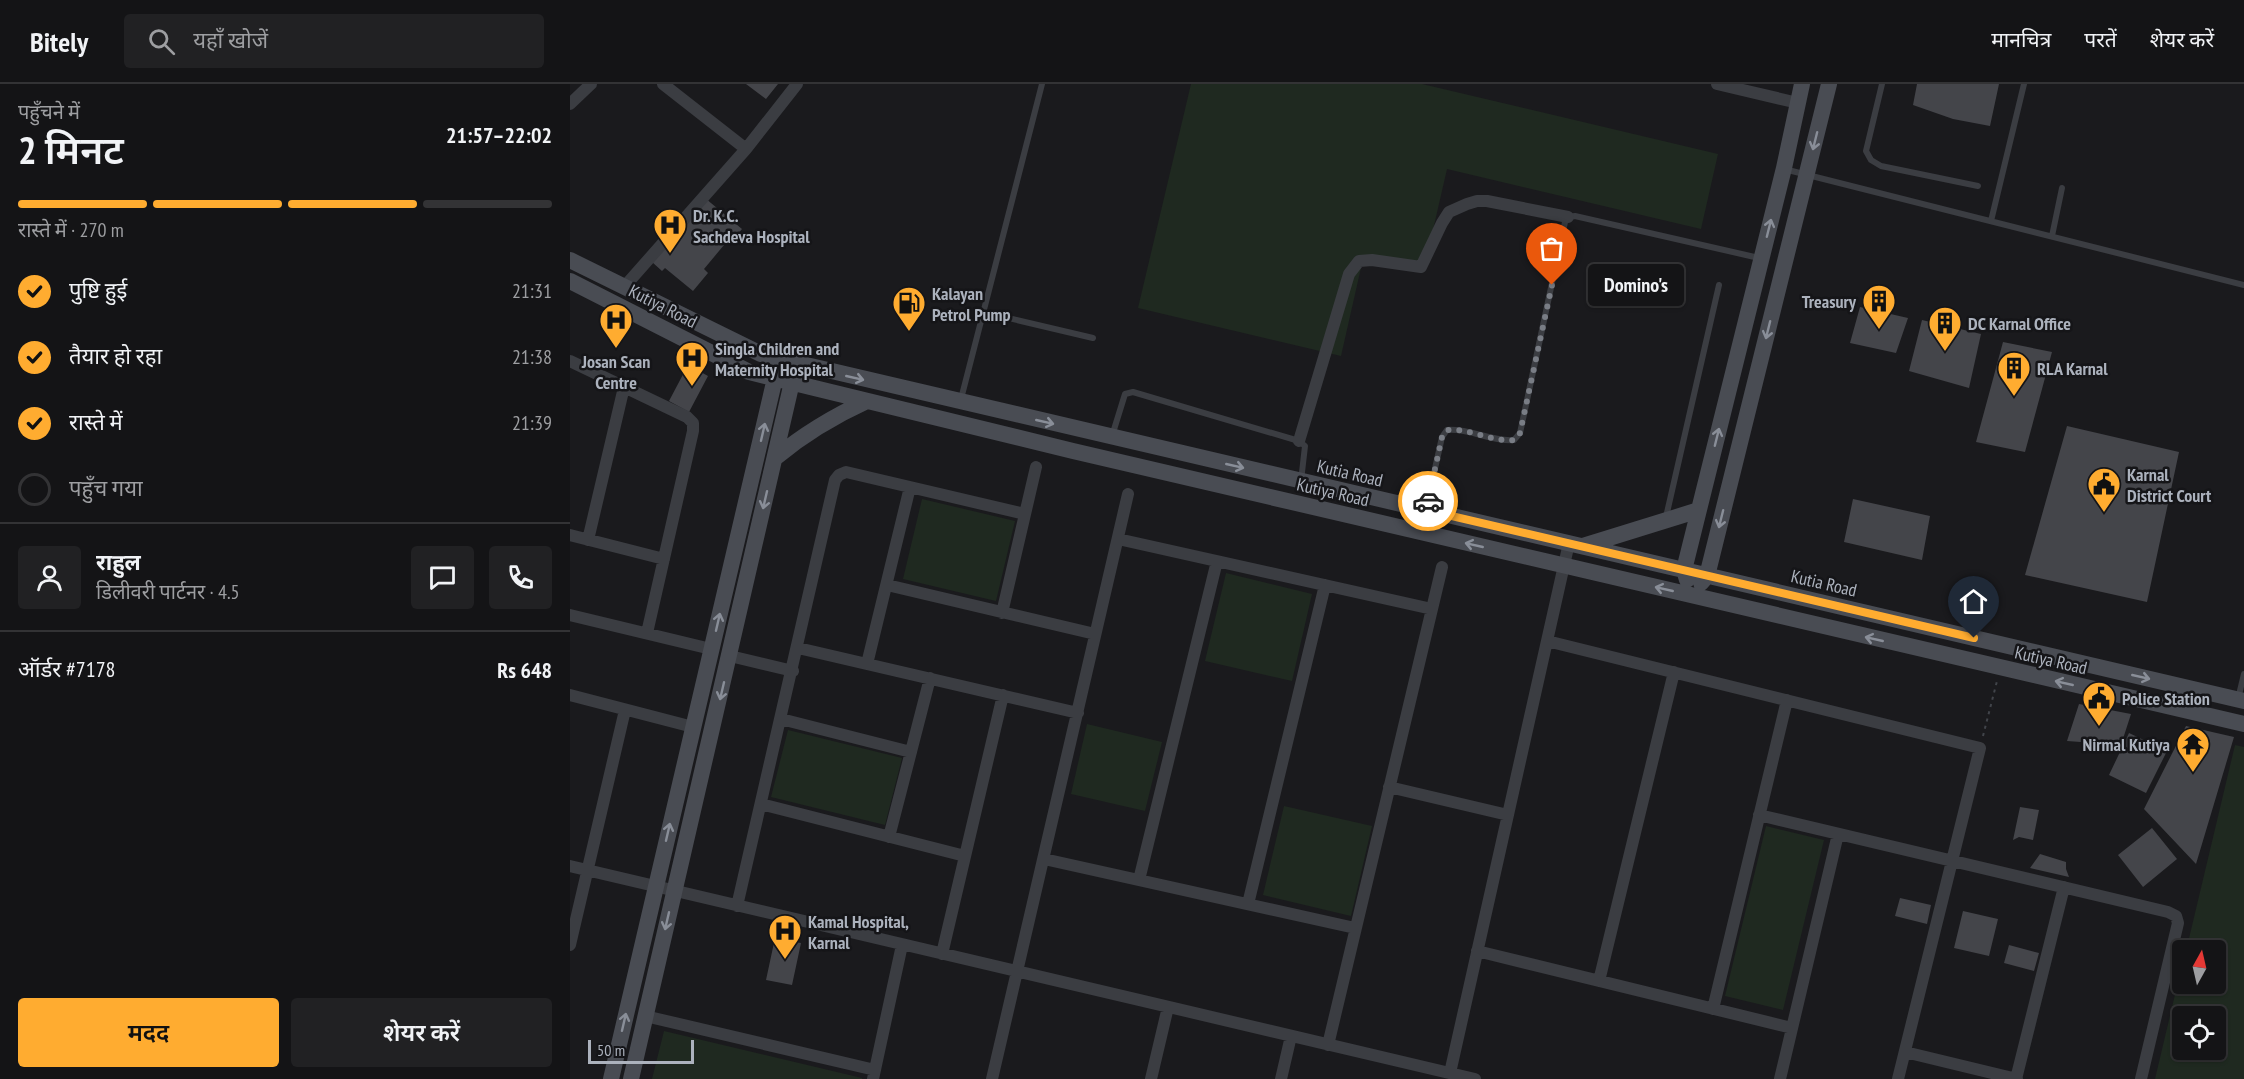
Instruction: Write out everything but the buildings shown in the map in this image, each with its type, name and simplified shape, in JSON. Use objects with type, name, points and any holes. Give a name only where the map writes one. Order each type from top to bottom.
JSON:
[{"type":"street","points":[[570,104],[591,84]]},
{"type":"street","points":[[663,84],[746,149]]},
{"type":"street","points":[[626,286],[746,149],[794,88],[780,84]]},
{"type":"street","points":[[1717,84],[1798,103]]},
{"type":"street","points":[[1691,596],[1684,570],[1784,168],[1802,84]]},
{"type":"street","points":[[1691,596],[1707,576],[1829,84]]},
{"type":"street","points":[[1299,441],[1350,274],[1359,261],[1421,267],[1449,212],[1477,201],[1568,217]]},
{"type":"street","name":"Kutia Road","points":[[570,260],[761,354],[2241,700]]},
{"type":"street","name":"Kutiya Road","points":[[570,281],[749,372],[1691,596],[2238,723]]},
{"type":"street","points":[[570,361],[687,417],[693,423],[647,633]]},
{"type":"street","points":[[611,1079],[775,378],[789,361]]},
{"type":"street","points":[[631,1079],[792,382],[789,361]]},
{"type":"street","points":[[588,540],[624,387]]},
{"type":"street","points":[[1728,394],[1750,401]]},
{"type":"street","points":[[775,458],[797,439],[867,401]]},
{"type":"street","points":[[1002,613],[1036,467]]},
{"type":"street","points":[[737,906],[782,719],[835,480],[846,472],[1025,514]]},
{"type":"street","points":[[867,664],[910,488]]},
{"type":"street","points":[[992,1079],[1128,494]]},
{"type":"street","points":[[1450,1073],[1564,566],[1576,545],[1699,510]]},
{"type":"street","points":[[570,535],[664,559]]},
{"type":"street","points":[[1118,539],[1432,609]]},
{"type":"street","points":[[1139,880],[1217,561]]},
{"type":"street","points":[[1328,1045],[1442,567]]},
{"type":"street","points":[[887,585],[1095,634]]},
{"type":"street","points":[[1248,904],[1325,585]]},
{"type":"street","points":[[570,615],[711,649]]},
{"type":"street","points":[[1547,641],[1980,748],[1898,1079]]},
{"type":"street","points":[[798,648],[1078,713]]},
{"type":"street","points":[[730,656],[793,671]]},
{"type":"street","points":[[1599,981],[1674,672]]},
{"type":"street","points":[[889,837],[930,678]]},
{"type":"street","points":[[570,695],[693,728]]},
{"type":"street","points":[[942,954],[1003,695]]},
{"type":"street","points":[[1713,1009],[1787,700]]},
{"type":"street","points":[[2238,723],[2241,700]]},
{"type":"street","points":[[570,945],[625,710]]},
{"type":"street","points":[[782,719],[911,752]]},
{"type":"street","points":[[1389,788],[1508,815]]},
{"type":"street","points":[[761,804],[965,856]]},
{"type":"street","points":[[1759,816],[2064,887],[2168,912],[2176,916],[2178,923],[2141,1079]]},
{"type":"street","points":[[1780,1079],[1838,834]]},
{"type":"street","points":[[1044,859],[1355,928]]},
{"type":"street","points":[[570,866],[1475,1079]]},
{"type":"street","points":[[1905,1052],[2017,1079],[2064,887]]},
{"type":"street","points":[[645,1016],[874,1075],[902,945]]},
{"type":"street","points":[[1477,951],[1792,1028]]},
{"type":"street","points":[[1151,1079],[1168,1007]]},
{"type":"street","points":[[1281,1079],[1291,1036]]},
{"type":"lane","points":[[960,402],[1041,84]]},
{"type":"lane","points":[[1882,84],[1866,150],[1871,160],[1881,166],[1978,186]]},
{"type":"lane","points":[[1991,221],[2024,84]]},
{"type":"lane","points":[[1784,168],[2244,285]]},
{"type":"lane","points":[[2052,236],[2061,188]]},
{"type":"lane","points":[[1426,510],[1442,437],[1447,430],[1456,429],[1505,441],[1514,440],[1520,433],[1565,222],[1568,217],[1575,216],[1761,259]]},
{"type":"lane","points":[[1666,520],[1719,285]]},
{"type":"lane","points":[[983,312],[1093,338]]},
{"type":"lane","points":[[1112,437],[1121,401],[1125,394],[1133,392],[1299,441],[1305,446],[1306,454],[1300,481]]},
{"type":"lane","points":[[2241,700],[2244,674]]},
{"type":"path","points":[[1980,748],[2000,668]]},
{"type":"green space","points":[[1191,84],[1422,84],[1718,154],[1701,229],[1447,169],[1423,273],[1363,259],[1341,356],[1138,308]]},
{"type":"green space","points":[[922,499],[1015,521],[996,601],[903,579]]},
{"type":"green space","points":[[1226,573],[1312,594],[1292,681],[1205,661]]},
{"type":"green space","points":[[1087,724],[1162,742],[1145,811],[1071,794]]},
{"type":"green space","points":[[788,730],[902,758],[885,825],[771,797]]},
{"type":"green space","points":[[2235,745],[2244,747],[2244,1079],[2155,1079],[2172,1007],[2172,1060],[2226,1060],[2226,1006],[2172,1006],[2175,994],[2226,994],[2226,940],[2189,940]]},
{"type":"green space","points":[[1284,806],[1372,826],[1351,916],[1263,895]]},
{"type":"green space","points":[[1766,826],[1824,840],[1783,1010],[1725,996]]},
{"type":"green space","points":[[664,1031],[862,1078],[862,1079],[652,1079]]},
{"type":"way so far","points":[[1428,501],[1442,437],[1447,430],[1456,429],[1505,441],[1514,440],[1520,433],[1552,285]]},
{"type":"place","name":"Dr. K.C. Sachdeva Hospital","points":[[670,254]]},
{"type":"place","name":"Domino's","points":[[1552,285]]},
{"type":"place","name":"Treasury","points":[[1879,330]]},
{"type":"place","name":"Kalayan Petrol Pump","points":[[909,332]]},
{"type":"place","name":"Josan Scan Centre","points":[[616,349]]},
{"type":"place","name":"DC Karnal Office","points":[[1945,352]]},
{"type":"place","name":"Singla Children and Maternity Hospital","points":[[692,387]]},
{"type":"place","name":"RLA Karnal","points":[[2014,397]]},
{"type":"place","name":"Karnal District Court","points":[[2104,513]]},
{"type":"place","name":"Police Station","points":[[2099,727]]},
{"type":"place","name":"Nirmal Kutiya","points":[[2193,773]]},
{"type":"place","name":"Kamal Hospital, Karnal","points":[[785,960]]},
{"type":"route","points":[[1428,501],[1426,510],[1974,638]]}]
